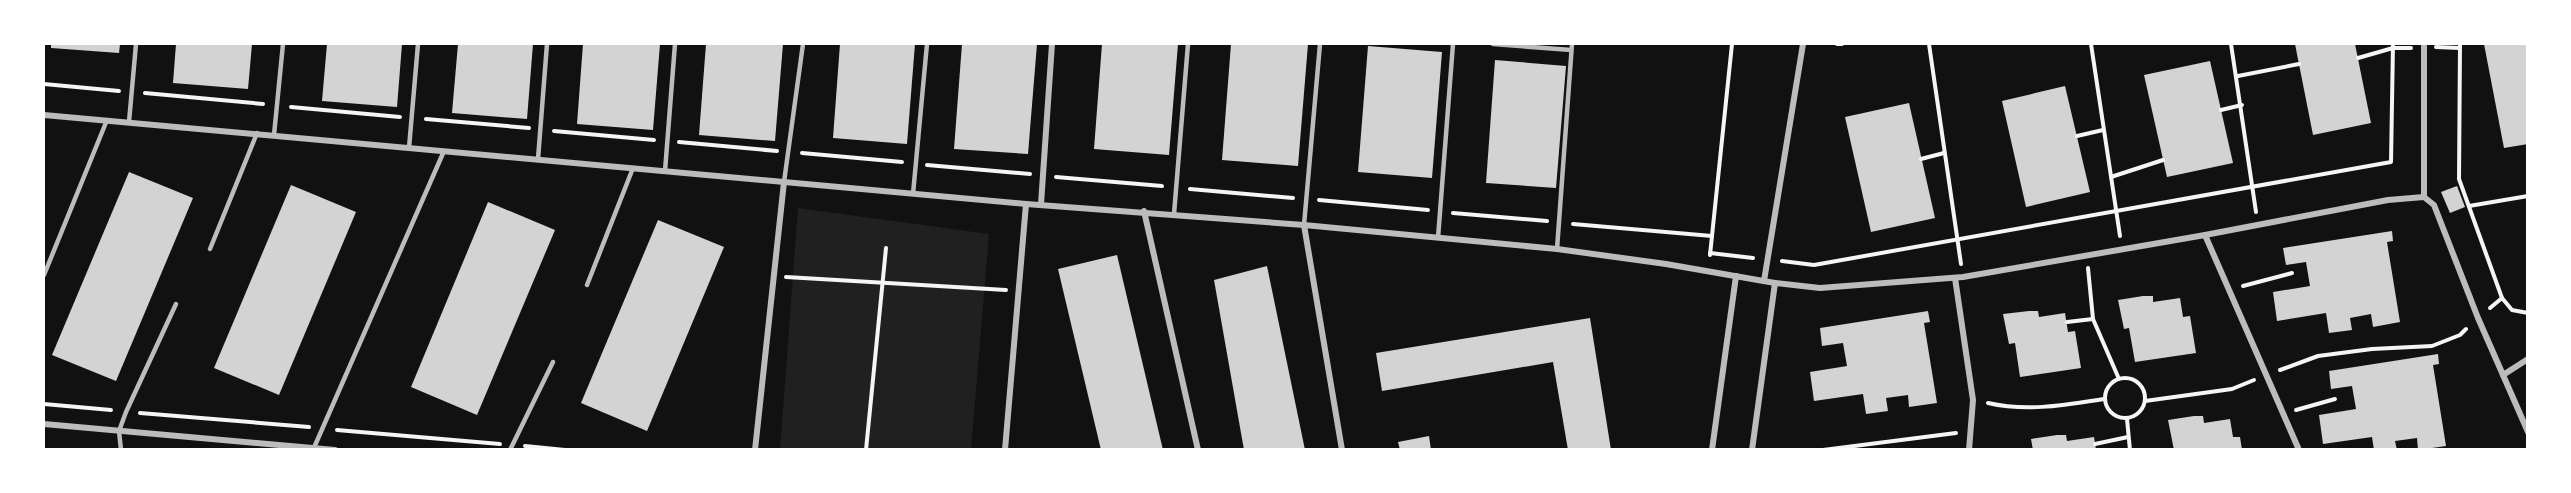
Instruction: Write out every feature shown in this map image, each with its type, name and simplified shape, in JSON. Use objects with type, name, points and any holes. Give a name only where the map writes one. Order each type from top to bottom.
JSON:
[{"type":"street","points":[[1041,204],[1052,44]]},
{"type":"street","points":[[1764,281],[1803,44]]},
{"type":"street","points":[[2424,44],[2424,197]]},
{"type":"street","points":[[44,115],[913,194],[1144,211],[1557,249],[1820,288],[1959,277],[2205,236],[2388,200],[2424,197],[2434,205],[2478,318],[2528,432]]},
{"type":"street","points":[[755,450],[784,182]]},
{"type":"street","points":[[1005,450],[1026,204]]},
{"type":"street","points":[[1144,211],[1198,450]]},
{"type":"street","points":[[1304,225],[1342,450]]},
{"type":"street","points":[[2205,236],[2299,450]]},
{"type":"street","points":[[1712,450],[1736,276]]},
{"type":"street","points":[[1959,277],[1972,399],[1969,450]]},
{"type":"street","points":[[1752,450],[1776,283]]},
{"type":"street","points":[[2504,375],[2528,359]]},
{"type":"street","points":[[44,424],[335,450]]},
{"type":"lane","points":[[129,122],[136,44]]},
{"type":"lane","points":[[274,135],[283,44]]},
{"type":"lane","points":[[409,147],[418,44]]},
{"type":"lane","points":[[538,159],[547,44]]},
{"type":"lane","points":[[665,171],[675,44]]},
{"type":"lane","points":[[784,182],[803,44]]},
{"type":"lane","points":[[913,194],[927,44]]},
{"type":"lane","points":[[1174,214],[1188,44]]},
{"type":"lane","points":[[1304,225],[1320,44]]},
{"type":"lane","points":[[1438,238],[1453,44]]},
{"type":"lane","points":[[1493,44],[1571,50]]},
{"type":"lane","points":[[1557,249],[1572,44]]},
{"type":"lane","points":[[44,275],[107,120]]},
{"type":"lane","points":[[210,249],[256,133]]},
{"type":"lane","points":[[313,449],[444,151]]},
{"type":"lane","points":[[587,285],[633,168]]},
{"type":"lane","points":[[121,450],[119,431],[126,412],[176,304]]},
{"type":"lane","points":[[511,447],[553,362]]},
{"type":"path","points":[[1709,270],[1732,44]]},
{"type":"path","points":[[1929,44],[1957,239],[1959,277]]},
{"type":"path","points":[[2091,44],[2122,250]]},
{"type":"path","points":[[2231,44],[2238,76],[2258,226]]},
{"type":"path","points":[[1710,253],[1814,265],[2391,162],[2394,44]]},
{"type":"path","points":[[2460,44],[2459,179],[2502,298],[2512,310],[2528,313]]},
{"type":"path","points":[[2238,76],[2299,64]]},
{"type":"path","points":[[44,84],[1712,236]]},
{"type":"path","points":[[2221,110],[2242,105]]},
{"type":"path","points":[[2077,136],[2103,130]]},
{"type":"path","points":[[1922,159],[1944,153]]},
{"type":"path","points":[[2111,177],[2163,160]]},
{"type":"path","points":[[2469,206],[2528,196]]},
{"type":"path","points":[[866,450],[886,248]]},
{"type":"path","points":[[2090,256],[2087,272],[2093,319],[2119,379]]},
{"type":"path","points":[[2228,290],[2292,273]]},
{"type":"path","points":[[773,276],[1018,291]]},
{"type":"path","points":[[2145,401],[2232,389],[2266,374],[2318,356],[2372,349],[2432,346],[2460,335],[2502,298]]},
{"type":"path","points":[[2067,322],[2093,319]]},
{"type":"path","points":[[2126,378],[2143,388],[2145,401],[2139,413],[2127,419],[2121,419],[2109,411],[2104,399],[2108,386],[2119,379],[2126,378]]},
{"type":"path","points":[[1972,399],[2014,409],[2104,399]]},
{"type":"path","points":[[2283,413],[2335,399]]},
{"type":"path","points":[[44,404],[565,450]]},
{"type":"path","points":[[2127,419],[2130,450]]},
{"type":"path","points":[[1823,450],[1971,431]]},
{"type":"path","points":[[2095,444],[2128,436]]},
{"type":"shaded area","points":[[798,208],[989,234],[971,449],[780,450]]},
{"type":"building","points":[[51,44],[120,44],[119,53],[51,48]]},
{"type":"building","points":[[176,44],[252,44],[248,89],[173,83]]},
{"type":"building","points":[[327,44],[402,44],[397,107],[322,101]]},
{"type":"building","points":[[458,44],[533,44],[527,119],[452,113]]},
{"type":"building","points":[[583,44],[660,44],[653,130],[577,124]]},
{"type":"building","points":[[706,44],[783,44],[775,141],[699,135]]},
{"type":"building","points":[[840,44],[915,44],[907,144],[833,138]]},
{"type":"building","points":[[962,44],[1037,44],[1028,154],[954,149]]},
{"type":"building","points":[[1102,44],[1178,44],[1169,155],[1094,149]]},
{"type":"building","points":[[1231,44],[1308,44],[1298,166],[1222,160]]},
{"type":"building","points":[[2295,44],[2355,44],[2371,123],[2313,135]]},
{"type":"building","points":[[2484,44],[2528,44],[2528,144],[2504,148]]},
{"type":"building","points":[[1368,46],[1442,52],[1432,178],[1358,172]]},
{"type":"building","points":[[1495,60],[1566,66],[1556,188],[1486,183]]},
{"type":"building","points":[[2210,61],[2233,163],[2167,177],[2144,75]]},
{"type":"building","points":[[2065,86],[2090,192],[2026,207],[2002,101]]},
{"type":"building","points":[[1909,103],[1935,218],[1871,232],[1845,117]]},
{"type":"building","points":[[129,172],[193,198],[116,381],[52,355]]},
{"type":"building","points":[[291,185],[356,212],[279,395],[214,368]]},
{"type":"building","points":[[2457,186],[2465,207],[2450,213],[2441,192]]},
{"type":"building","points":[[488,202],[555,230],[477,415],[411,387]]},
{"type":"building","points":[[658,220],[724,247],[647,431],[581,403]]},
{"type":"building","points":[[2392,231],[2393,241],[2387,242],[2400,322],[2373,327],[2371,314],[2350,318],[2352,330],[2329,333],[2326,313],[2277,321],[2273,292],[2310,286],[2306,262],[2286,265],[2283,248]]},
{"type":"building","points":[[1117,255],[1163,450],[1101,450],[1058,269]]},
{"type":"building","points":[[1267,266],[1305,450],[1244,450],[1214,280]]},
{"type":"building","points":[[2153,296],[2153,302],[2180,298],[2183,317],[2190,316],[2196,353],[2135,362],[2129,328],[2124,329],[2118,300]]},
{"type":"building","points":[[1928,311],[1930,322],[1924,323],[1937,403],[1909,407],[1908,395],[1886,398],[1888,411],[1866,414],[1863,394],[1814,401],[1810,372],[1847,366],[1843,343],[1822,346],[1820,328]]},
{"type":"building","points":[[2038,311],[2039,317],[2065,313],[2068,332],[2075,331],[2081,368],[2020,377],[2015,343],[2009,344],[2003,314]]},
{"type":"building","points":[[1590,318],[1611,450],[1568,450],[1553,362],[1382,391],[1376,353]]},
{"type":"building","points":[[2438,354],[2439,364],[2433,365],[2446,446],[2418,450],[2417,438],[2395,441],[2397,450],[2374,450],[2372,437],[2323,444],[2319,415],[2356,409],[2352,386],[2331,389],[2329,371]]},
{"type":"building","points":[[2203,416],[2204,423],[2230,419],[2233,437],[2240,437],[2242,450],[2174,450],[2168,420]]},
{"type":"building","points":[[2066,435],[2067,441],[2094,437],[2096,450],[2033,450],[2031,439]]},
{"type":"building","points":[[1429,436],[1431,450],[1400,450],[1398,442]]}]
